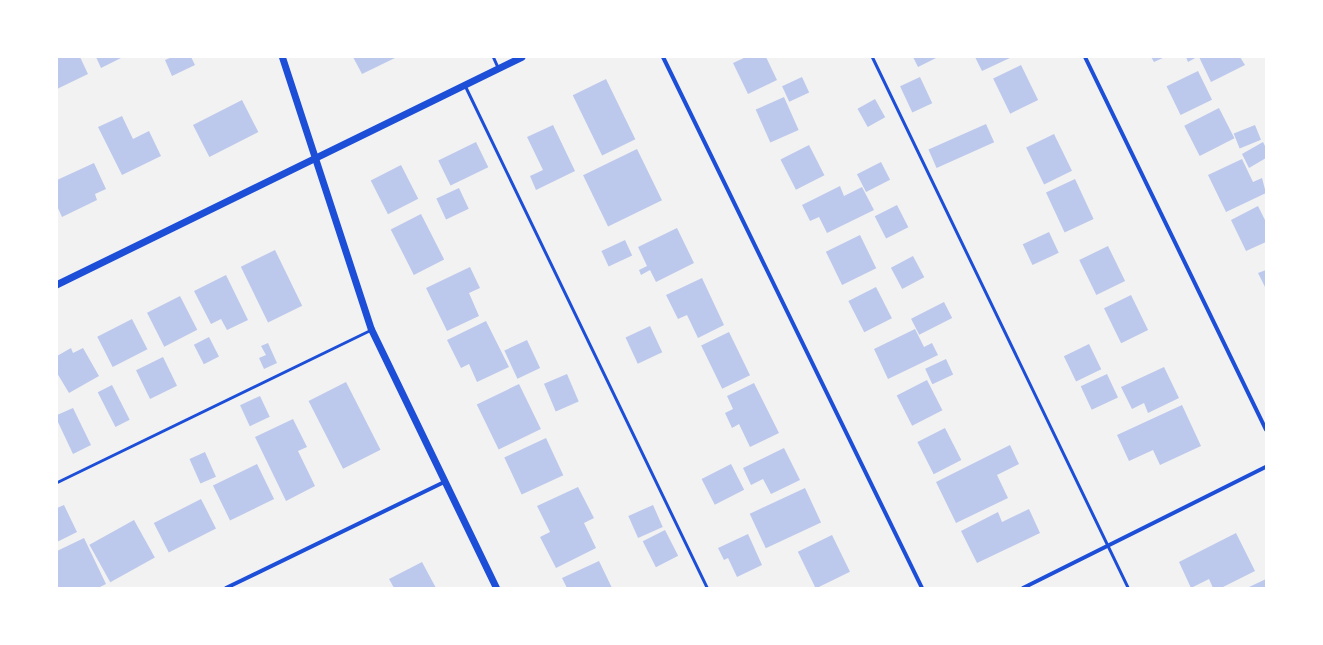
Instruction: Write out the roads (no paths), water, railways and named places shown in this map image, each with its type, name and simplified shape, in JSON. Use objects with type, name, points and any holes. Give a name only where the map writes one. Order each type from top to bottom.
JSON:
[{"type":"street","points":[[282,57],[313,158],[371,329],[496,588]]},
{"type":"street","points":[[57,284],[521,57]]},
{"type":"street","points":[[663,57],[922,588]]},
{"type":"street","points":[[1085,57],[1266,429]]},
{"type":"street","points":[[1023,588],[1266,467]]},
{"type":"street","points":[[226,588],[444,482]]},
{"type":"lane","points":[[493,57],[498,68]]},
{"type":"lane","points":[[872,57],[1128,588]]},
{"type":"lane","points":[[464,84],[707,588]]},
{"type":"lane","points":[[57,482],[371,329]]}]
